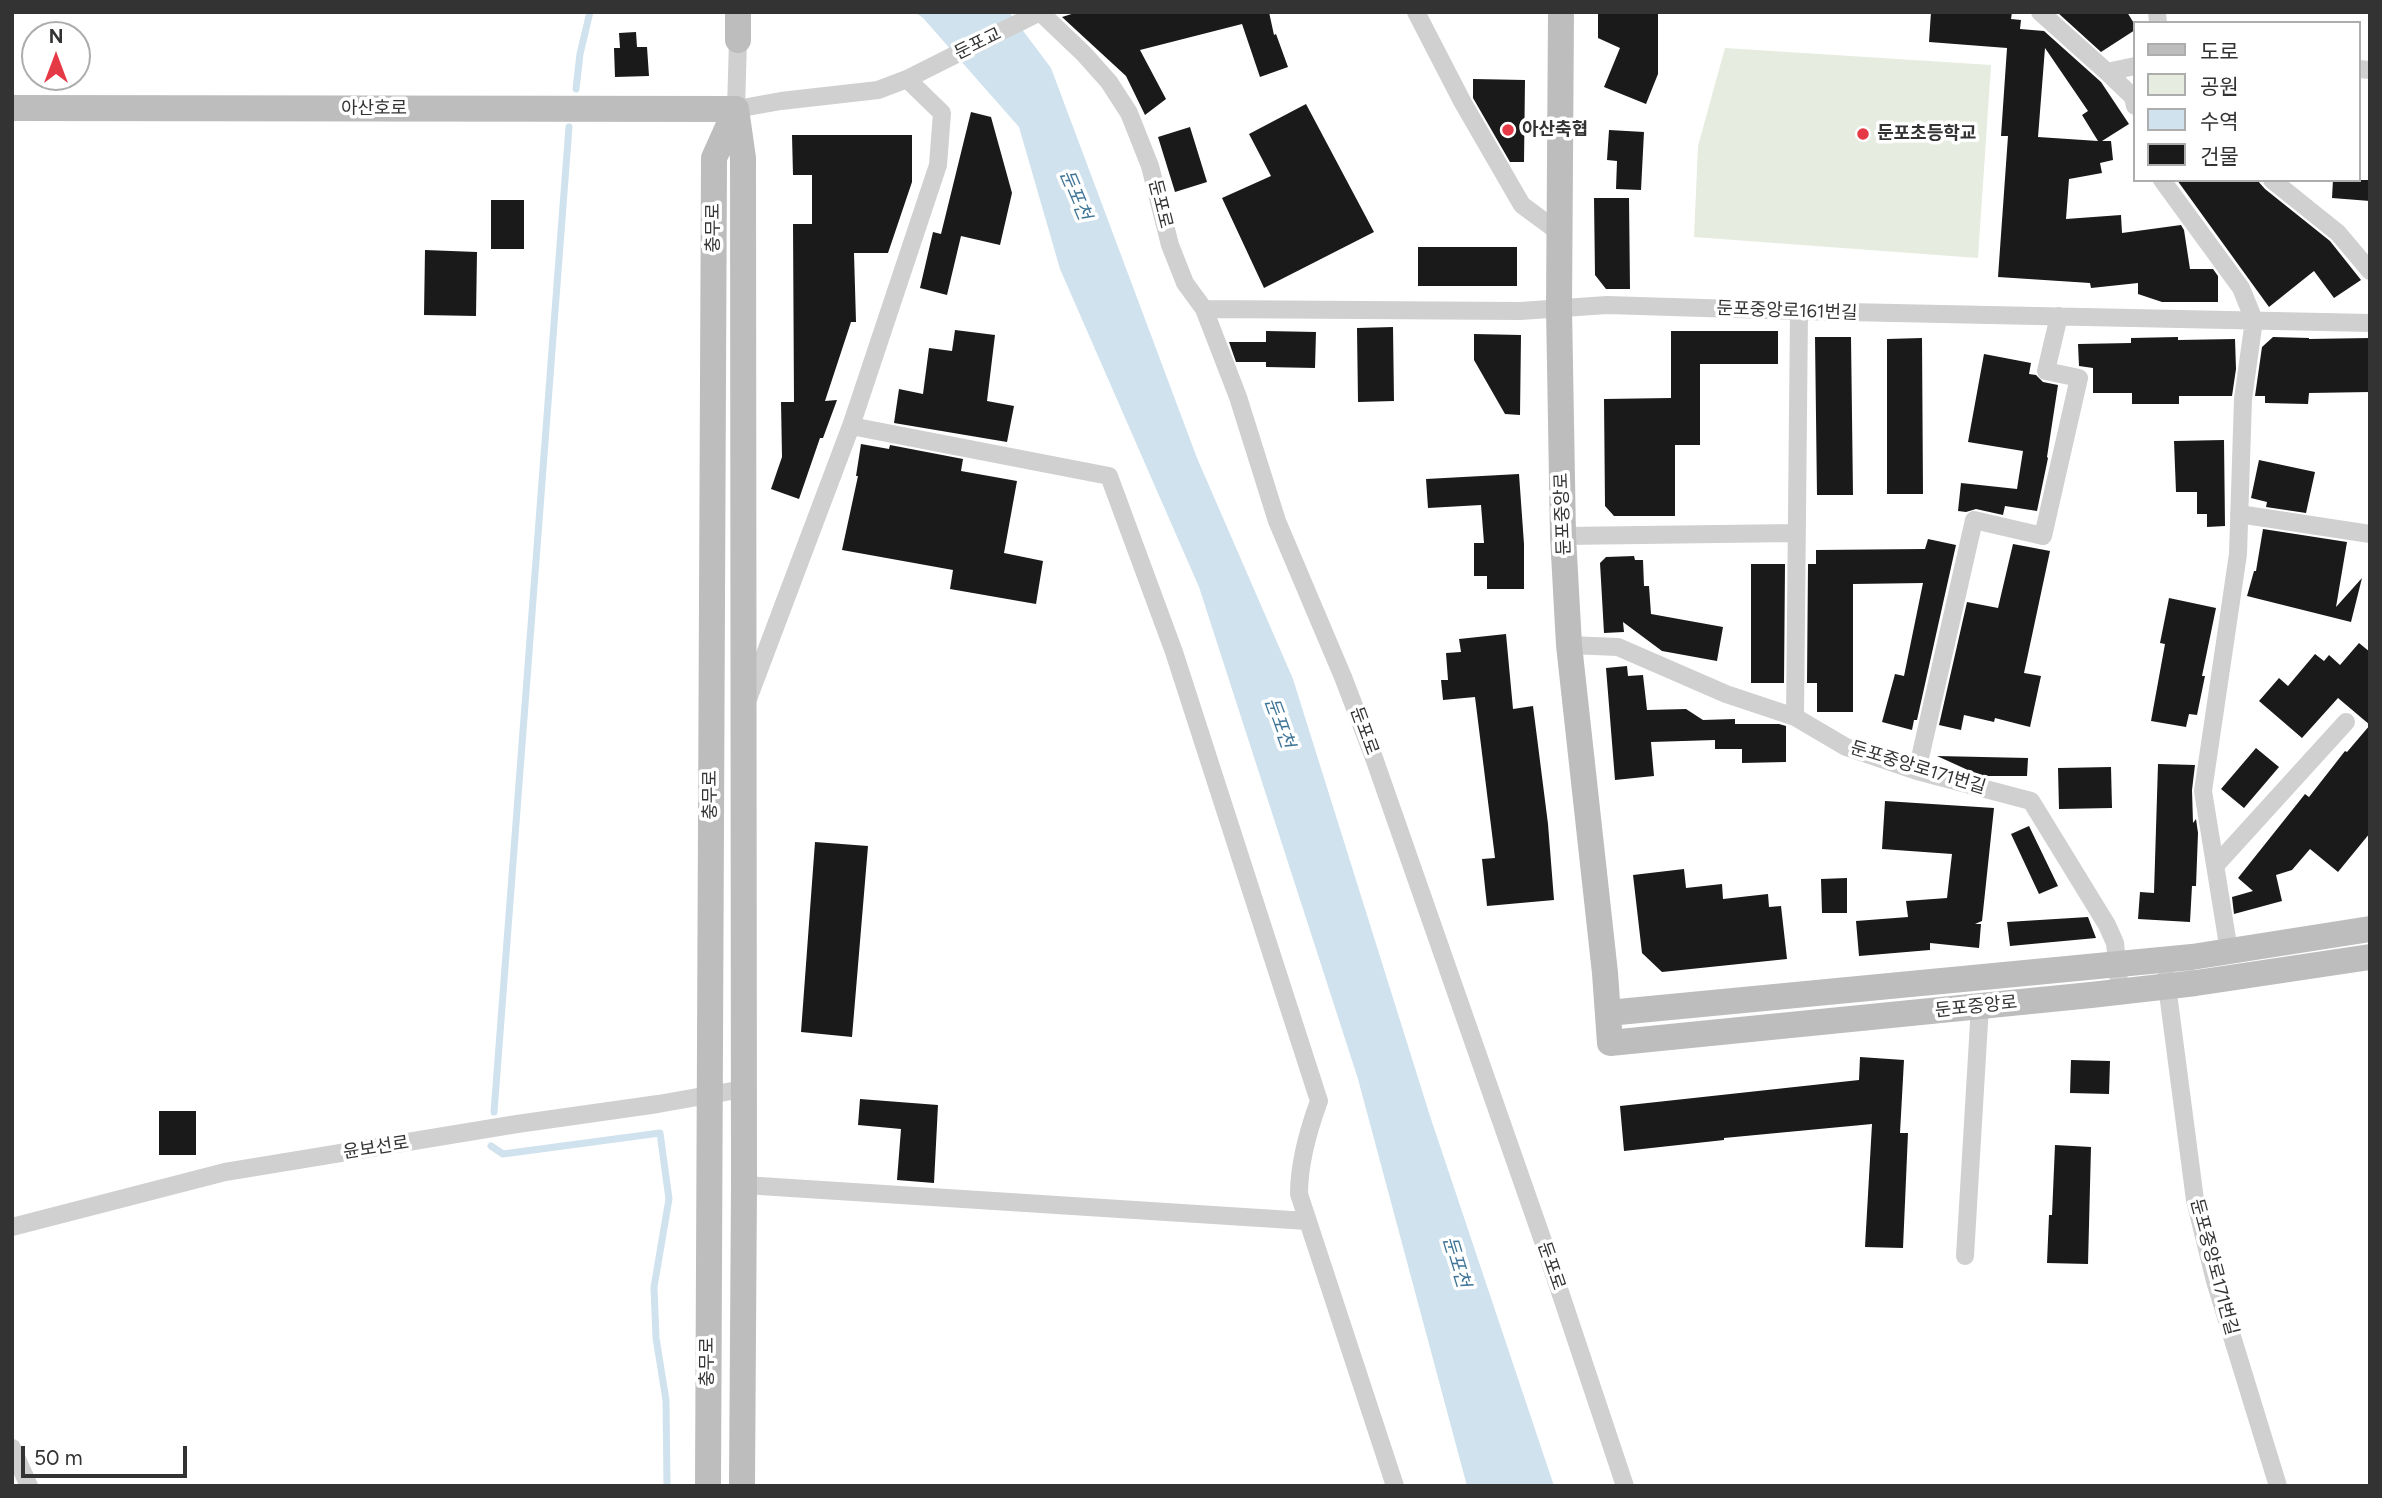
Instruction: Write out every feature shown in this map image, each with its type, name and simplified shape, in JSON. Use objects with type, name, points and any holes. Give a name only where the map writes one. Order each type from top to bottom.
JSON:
[{"type":"street","points":[[738,12],[738,40]]},
{"type":"street","points":[[1416,12],[1522,205],[1560,233]]},
{"type":"street","name":"둔포중앙로","points":[[1561,12],[1559,308],[1563,536],[1569,645],[1610,1043],[2120,992],[2370,957]]},
{"type":"street","points":[[2040,12],[2107,72],[2134,101]]},
{"type":"street","name":"둔포교","points":[[736,109],[878,90],[924,71],[1038,14]]},
{"type":"street","name":"둔포로","points":[[1038,14],[1101,73],[1129,113],[1150,166],[1170,245],[1185,283],[1205,309],[1238,397],[1277,521],[1374,758],[1625,1486]]},
{"type":"street","name":"충무로","points":[[738,40],[736,109],[743,158],[742,1486]]},
{"type":"street","points":[[2107,72],[2134,66]]},
{"type":"street","points":[[743,712],[851,426],[938,165],[942,113],[907,79]]},
{"type":"street","name":"아산호로","points":[[12,108],[736,109]]},
{"type":"street","name":"충무로","points":[[708,1486],[714,158],[736,109]]},
{"type":"street","points":[[2163,182],[2241,288],[2253,320],[2243,399],[2238,554],[2203,791],[2229,951]]},
{"type":"street","points":[[2275,182],[2339,233],[2370,271]]},
{"type":"street","name":"둔포중앙로161번길","points":[[1205,309],[1520,311],[1607,305],[1799,312],[2370,323]]},
{"type":"street","points":[[1795,717],[1799,312]]},
{"type":"street","points":[[1917,771],[1973,520],[2043,536],[2079,378],[2046,371],[2059,316]]},
{"type":"street","points":[[851,426],[1109,476],[1174,652],[1319,1101],[1309,1128],[1300,1174],[1300,1194],[1395,1486]]},
{"type":"street","points":[[2239,514],[2370,534]]},
{"type":"street","points":[[1563,536],[1796,533]]},
{"type":"street","name":"둔포중앙로171번길","points":[[1569,645],[1618,647],[1726,694],[1795,717],[1846,747],[1917,771],[2031,801],[2107,925],[2115,943],[2120,992]]},
{"type":"street","points":[[2216,866],[2346,722]]},
{"type":"street","name":"둔포중앙로","points":[[1608,1013],[2163,960],[2370,929]]},
{"type":"street","name":"둔포중앙로171번길","points":[[2163,960],[2195,1200],[2215,1281],[2278,1486]]},
{"type":"street","points":[[1965,1256],[1980,1006]]},
{"type":"street","name":"윤보선로","points":[[12,1227],[225,1172],[743,1089]]},
{"type":"street","points":[[744,1185],[1307,1220]]},
{"type":"street","points":[[12,1448],[29,1486]]},
{"type":"green space","points":[[1725,48],[1991,65],[1978,258],[1694,237],[1698,146]]},
{"type":"water","name":"둔포천","points":[[915,12],[1009,12],[1051,68],[1197,458],[1293,679],[1430,1116],[1554,1486],[1467,1486],[1358,1079],[1199,587],[1060,269],[1019,127]]},
{"type":"building","points":[[1078,12],[1269,12],[1274,35],[1276,34],[1288,67],[1260,77],[1242,24],[1140,50],[1166,99],[1145,115],[1126,76],[1062,17]]},
{"type":"building","points":[[1598,12],[1658,12],[1658,74],[1646,104],[1604,87],[1620,48],[1598,38]]},
{"type":"building","points":[[1931,12],[2012,12],[2011,19],[2021,20],[2020,29],[2044,31],[2101,82],[2129,124],[2102,141],[2111,141],[2113,160],[2100,163],[2102,173],[2069,179],[2066,219],[2121,215],[2122,233],[2181,225],[2190,269],[2213,269],[2218,276],[2218,302],[2162,302],[2138,294],[2138,283],[2091,288],[2090,283],[1998,277],[2008,136],[2001,136],[2007,48],[1929,42]],"holes":[[[2045,48],[2088,111],[2082,115],[2098,141],[2038,137]]]},
{"type":"building","points":[[2057,12],[2127,12],[2134,23],[2134,31],[2101,52]]},
{"type":"building","points":[[636,32],[637,47],[647,47],[649,76],[615,77],[614,48],[620,48],[619,33]]},
{"type":"building","name":"아산축협","points":[[1473,79],[1525,80],[1524,162],[1510,162],[1473,98]]},
{"type":"building","points":[[1306,104],[1374,232],[1264,288],[1222,198],[1271,176],[1249,134]]},
{"type":"building","points":[[971,112],[991,117],[1012,193],[1000,245],[961,236],[947,295],[920,288],[933,232],[941,234]]},
{"type":"building","points":[[1190,127],[1207,182],[1175,192],[1158,137]]},
{"type":"building","points":[[1609,130],[1644,132],[1641,190],[1616,189],[1617,161],[1607,160]]},
{"type":"building","points":[[792,135],[912,135],[912,182],[888,253],[854,253],[856,322],[851,322],[825,401],[837,400],[823,438],[820,438],[799,499],[771,489],[782,457],[781,402],[794,402],[793,224],[812,224],[812,175],[793,175]]},
{"type":"building","points":[[2370,180],[2370,201],[2332,198],[2333,182]]},
{"type":"building","points":[[2178,182],[2259,182],[2330,241],[2361,280],[2334,298],[2314,271],[2269,307]]},
{"type":"building","points":[[1594,198],[1629,198],[1630,289],[1606,289],[1595,275]]},
{"type":"building","points":[[491,200],[524,200],[524,249],[491,249]]},
{"type":"building","points":[[1418,247],[1517,247],[1517,286],[1418,286]]},
{"type":"building","points":[[425,250],[477,252],[476,316],[424,315]]},
{"type":"building","points":[[1393,327],[1394,401],[1358,402],[1357,328]]},
{"type":"building","points":[[955,330],[995,335],[987,401],[1014,406],[1007,442],[894,423],[899,389],[923,394],[929,348],[952,351]]},
{"type":"building","points":[[1266,331],[1316,332],[1315,368],[1266,367],[1266,362],[1236,362],[1229,342],[1266,342]]},
{"type":"building","points":[[1671,331],[1778,331],[1778,364],[1700,364],[1700,445],[1675,445],[1675,516],[1614,516],[1605,506],[1604,399],[1671,398]]},
{"type":"building","points":[[1474,334],[1521,335],[1520,415],[1505,414],[1474,360]]},
{"type":"building","points":[[1815,337],[1851,337],[1853,495],[1817,495]]},
{"type":"building","points":[[2178,337],[2178,340],[2235,339],[2236,369],[2232,396],[2179,396],[2179,404],[2132,404],[2132,393],[2093,393],[2093,368],[2079,366],[2078,344],[2131,343],[2131,338]]},
{"type":"building","points":[[2273,337],[2370,338],[2370,392],[2309,393],[2308,404],[2265,403],[2265,396],[2255,396],[2262,347]]},
{"type":"building","points":[[1922,338],[1923,494],[1887,494],[1887,339]]},
{"type":"building","points":[[1984,354],[2031,363],[2029,374],[2036,375],[2043,382],[2058,385],[2048,458],[2037,511],[2005,506],[2003,515],[1976,509],[1958,511],[1961,483],[2017,489],[2023,451],[1968,442]]},
{"type":"building","points":[[2224,440],[2225,526],[2207,527],[2207,514],[2197,514],[2197,492],[2176,492],[2174,441]]},
{"type":"building","points":[[861,444],[889,449],[890,445],[963,459],[961,471],[1017,481],[1004,553],[1043,561],[1036,604],[950,589],[953,570],[842,550],[858,476]]},
{"type":"building","points":[[2259,460],[2315,472],[2306,513],[2266,507],[2267,502],[2251,498]]},
{"type":"building","points":[[1519,474],[1524,589],[1487,589],[1487,576],[1474,576],[1474,543],[1484,543],[1481,505],[1428,508],[1426,479]]},
{"type":"building","points":[[2263,529],[2347,542],[2336,607],[2362,578],[2351,622],[2247,596],[2256,571]]},
{"type":"building","points":[[1928,539],[1956,545],[1917,720],[1914,720],[1912,730],[1882,722],[1895,674],[1904,676],[1923,583],[1853,584],[1853,712],[1817,712],[1817,683],[1807,683],[1808,564],[1816,564],[1816,550],[1925,549]]},
{"type":"building","points":[[2013,544],[2050,551],[2024,673],[2041,676],[2030,727],[1995,718],[1994,722],[1964,715],[1961,730],[1939,725],[1967,602],[1998,608]]},
{"type":"building","points":[[1634,556],[1635,560],[1643,560],[1644,586],[1649,586],[1651,614],[1723,627],[1717,661],[1662,651],[1623,622],[1624,632],[1604,633],[1600,563],[1606,557]]},
{"type":"building","points":[[1751,564],[1785,564],[1784,683],[1751,683]]},
{"type":"building","points":[[2169,598],[2216,608],[2197,715],[2189,714],[2186,727],[2151,721],[2165,644],[2160,643]]},
{"type":"building","points":[[1506,634],[1513,709],[1533,706],[1548,824],[1554,900],[1487,906],[1482,859],[1495,858],[1475,697],[1443,700],[1441,680],[1448,680],[1446,653],[1461,652],[1459,639]]},
{"type":"building","points":[[2359,643],[2370,652],[2370,725],[2338,698],[2302,738],[2259,701],[2279,678],[2288,686],[2315,654],[2324,661],[2329,655],[2340,665]]},
{"type":"building","points":[[1627,666],[1628,676],[1643,675],[1647,710],[1686,709],[1703,720],[1735,719],[1735,724],[1786,726],[1786,762],[1742,763],[1742,749],[1715,749],[1715,740],[1651,742],[1654,776],[1615,780],[1606,668]]},
{"type":"building","points":[[2370,725],[2370,833],[2338,872],[2310,849],[2292,870],[2276,875],[2282,901],[2234,914],[2232,897],[2253,891],[2238,878],[2305,794],[2309,797],[2345,751],[2347,752]]},
{"type":"building","points":[[2256,748],[2279,767],[2244,808],[2221,789]]},
{"type":"building","points":[[1937,756],[2028,758],[2027,776],[1981,776]]},
{"type":"building","points":[[2158,764],[2195,765],[2192,790],[2193,823],[2196,819],[2198,833],[2196,886],[2192,886],[2190,922],[2138,919],[2140,892],[2154,893]]},
{"type":"building","points":[[2111,767],[2112,808],[2059,809],[2058,768]]},
{"type":"building","points":[[1885,801],[1994,808],[1982,921],[1975,924],[1981,924],[1979,948],[1930,943],[1930,950],[1859,956],[1856,921],[1908,917],[1906,901],[1947,898],[1952,854],[1882,849]]},
{"type":"building","points":[[2029,826],[2058,886],[2039,894],[2011,834]]},
{"type":"building","points":[[815,842],[868,846],[852,1037],[801,1032]]},
{"type":"building","points":[[1684,869],[1686,888],[1722,884],[1723,899],[1768,894],[1769,907],[1781,906],[1787,959],[1662,972],[1642,953],[1633,875]]},
{"type":"building","points":[[1847,878],[1847,913],[1822,913],[1821,879]]},
{"type":"building","points":[[2088,917],[2096,938],[2010,946],[2007,922]]},
{"type":"building","points":[[1860,1057],[1904,1060],[1900,1133],[1908,1133],[1903,1248],[1865,1247],[1872,1124],[1724,1138],[1624,1151],[1620,1106],[1859,1080]]},
{"type":"building","points":[[2071,1060],[2110,1061],[2109,1094],[2070,1093]]},
{"type":"building","points":[[860,1099],[938,1105],[934,1183],[897,1180],[901,1129],[858,1125]]},
{"type":"building","points":[[159,1111],[196,1111],[196,1155],[159,1155]]},
{"type":"building","points":[[2055,1145],[2091,1147],[2088,1264],[2047,1263]]},
{"type":"waterway","points":[[576,89],[580,54],[590,12]]},
{"type":"waterway","points":[[494,1112],[569,127]]},
{"type":"waterway","points":[[491,1146],[503,1154],[660,1133],[669,1199],[654,1287],[656,1338],[666,1400],[667,1486]]},
{"type":"place","name":"아산축협","points":[[1508,130]]},
{"type":"place","name":"둔포초등학교","points":[[1863,134]]}]
